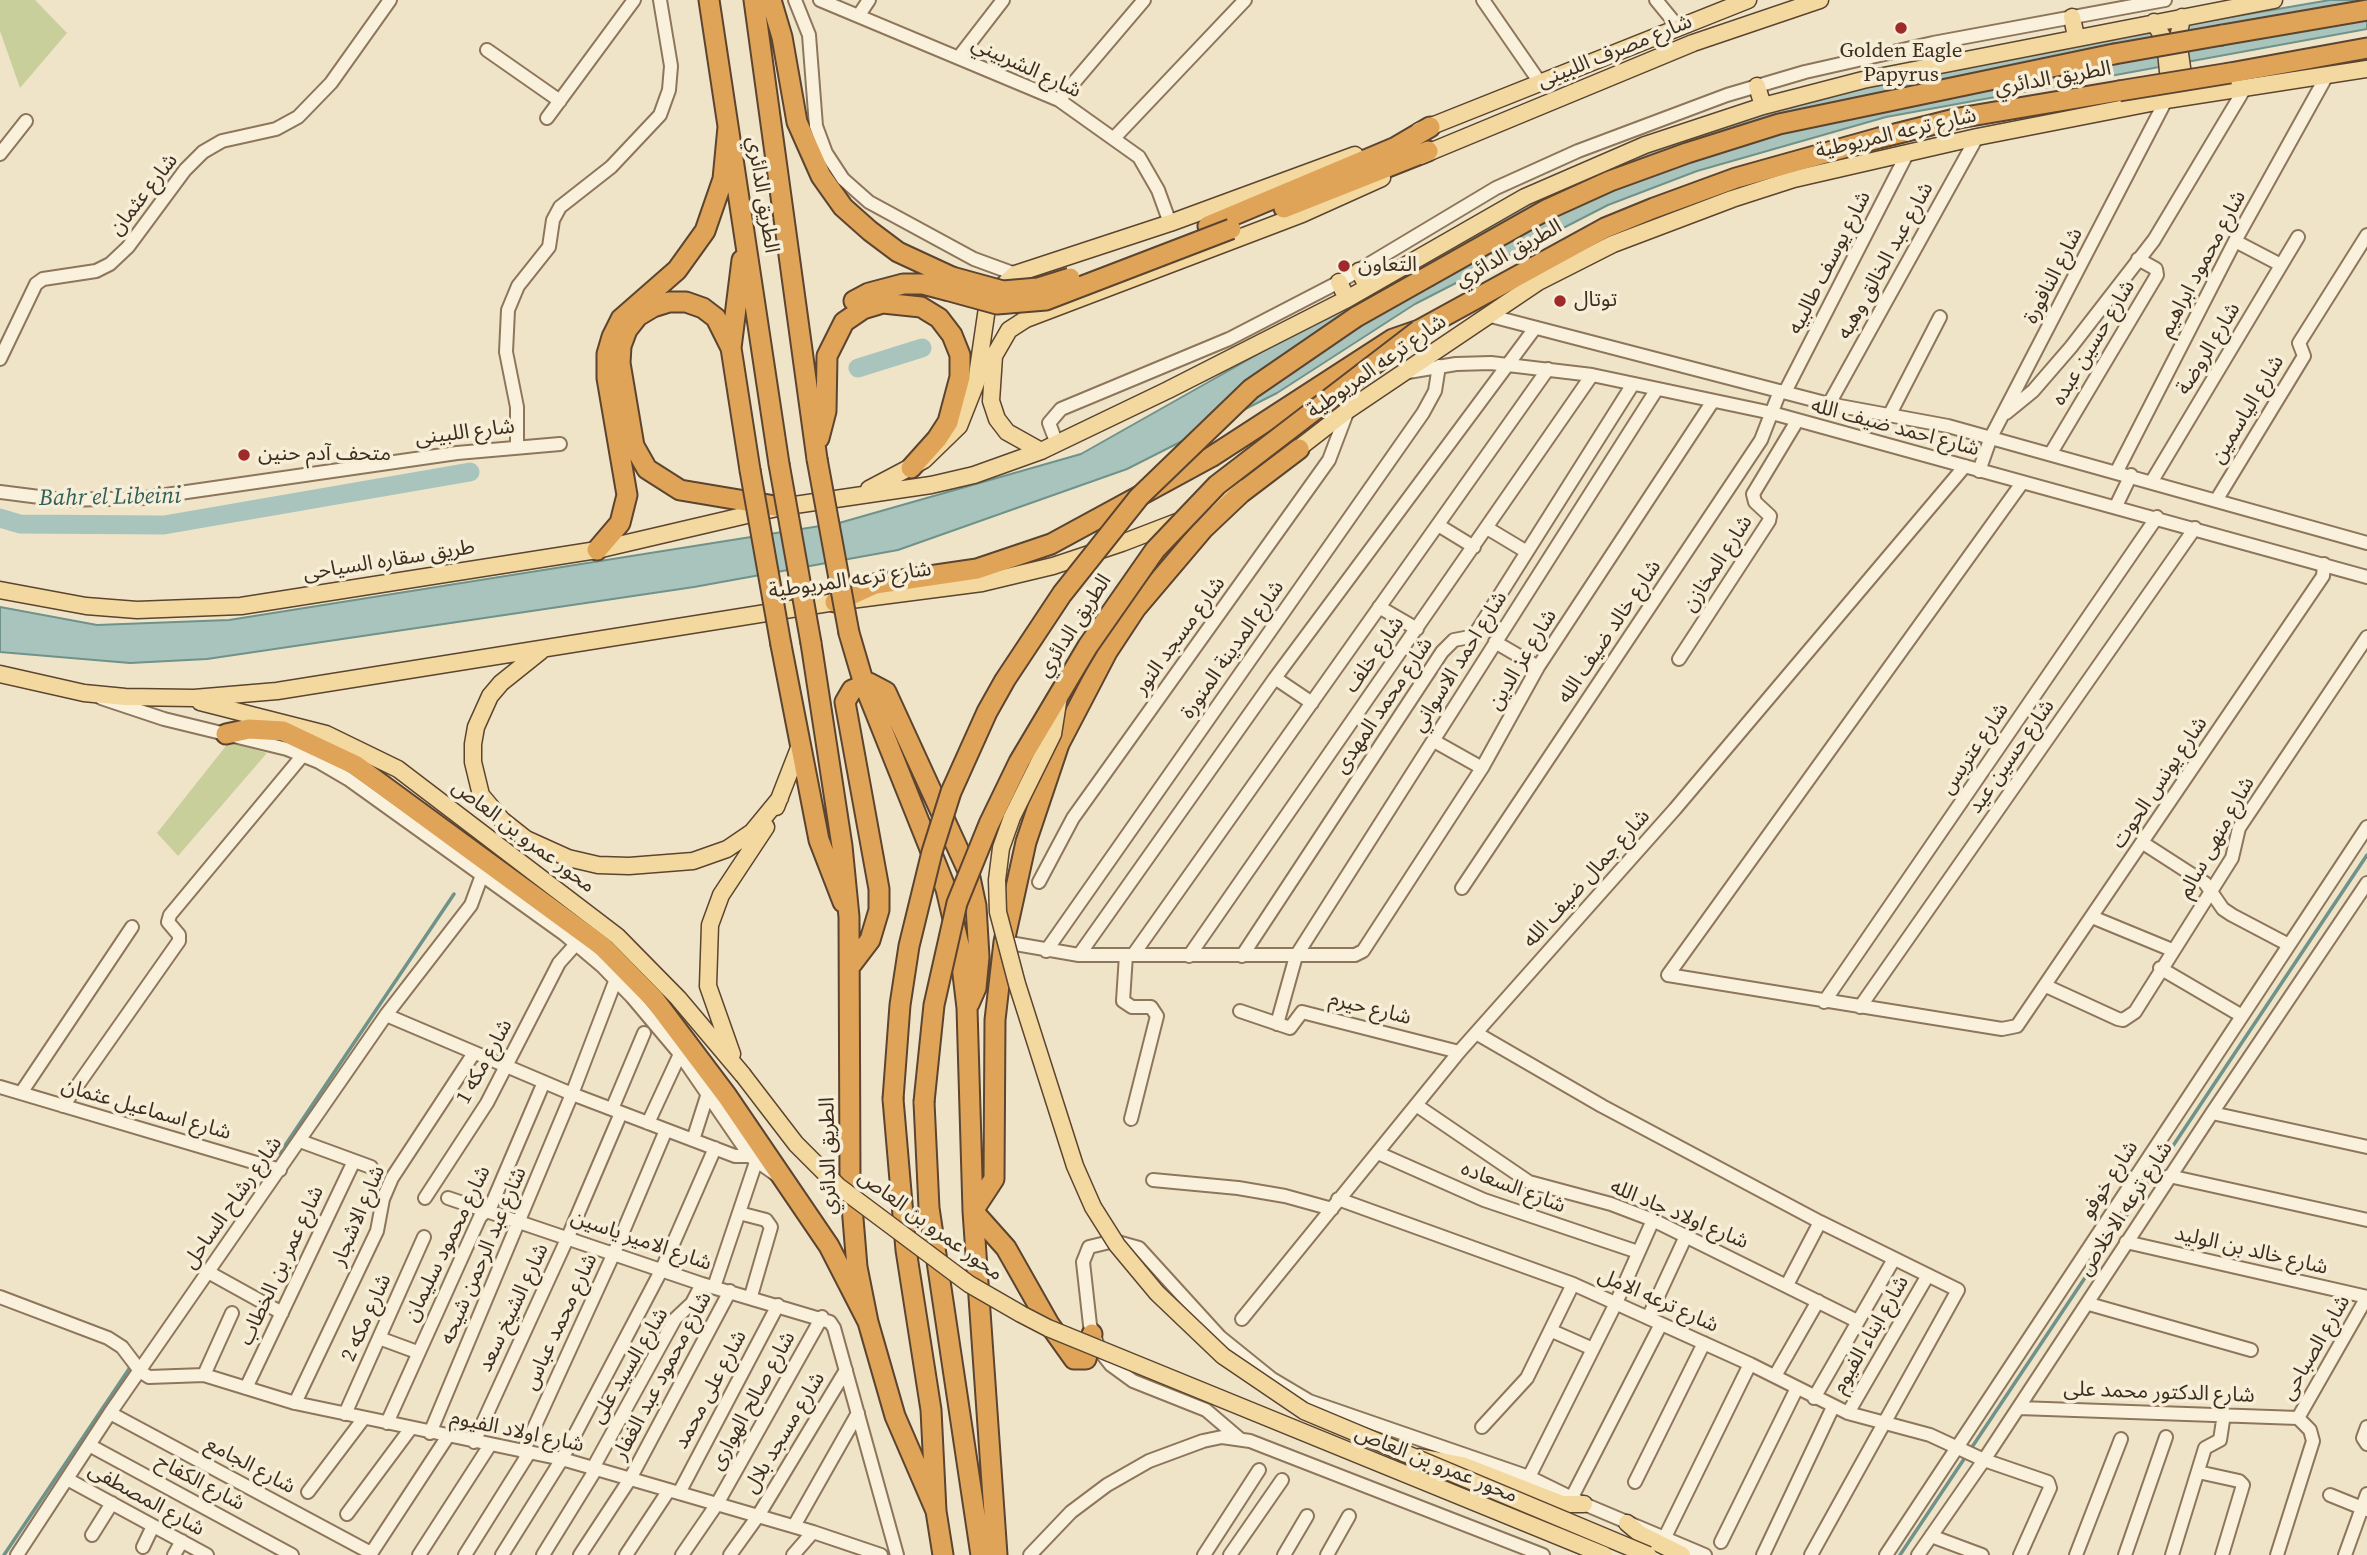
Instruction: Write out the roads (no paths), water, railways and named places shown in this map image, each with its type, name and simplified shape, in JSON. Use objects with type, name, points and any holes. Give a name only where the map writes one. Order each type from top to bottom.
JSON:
[{"type":"highway","name":"الطريق الدائري","points":[[709,0],[779,464],[811,643],[842,846],[851,965],[852,1210],[868,1322],[900,1432],[936,1511]]},
{"type":"highway","name":"الطريق الدائري","points":[[754,0],[816,452],[849,634],[864,684],[946,889],[960,949],[967,1008],[973,1211],[997,1555]]},
{"type":"highway","points":[[771,0],[782,37],[797,122],[821,176],[843,207],[870,232],[898,252],[949,284],[997,304],[1046,300],[1428,151]]},
{"type":"highway","name":"الطريق الدائري","points":[[943,1555],[936,1511],[934,1440],[906,1250],[893,1099],[900,1005],[909,946],[932,852],[951,792],[987,712],[1062,594],[1139,497],[1233,404],[1276,369],[1356,317],[1546,210],[1611,181],[1688,152],[1779,124],[1961,84],[2367,9]]},
{"type":"highway","name":"الطريق الدائري","points":[[981,1555],[929,1209],[924,1102],[934,1005],[957,903],[989,824],[1060,691],[1136,575],[1205,496],[1291,425],[1419,330],[1605,228],[1696,192],[1762,170],[1959,118],[2367,48]]},
{"type":"highway","points":[[597,550],[620,523],[627,495],[607,378],[607,354],[612,337],[621,318],[677,270],[705,231],[723,179],[728,127]]},
{"type":"highway","points":[[816,452],[825,411],[829,346],[840,315],[861,297],[903,284],[949,284],[1003,291],[1038,288],[1208,226],[1396,147],[1430,127]]},
{"type":"highway","points":[[746,241],[731,348],[799,748],[821,851],[849,917]]},
{"type":"highway","points":[[731,348],[716,318],[702,308],[686,302],[661,304],[638,316],[621,346],[620,363],[634,446],[647,468],[680,490],[781,507]]},
{"type":"highway","points":[[829,346],[844,321],[853,314],[883,303],[921,307],[946,326],[960,355],[957,396],[937,439],[911,468]]},
{"type":"highway","points":[[835,602],[875,584],[951,575],[1027,554],[1130,504],[1211,457],[1377,349],[1407,333],[1419,330]]},
{"type":"highway","points":[[1092,1334],[1086,1359],[1074,1359],[1049,1324],[1006,1248],[973,1211],[994,1179],[995,1020],[1004,943],[1026,842],[1041,792],[1070,720],[1107,652],[1136,608],[1203,529],[1241,493],[1299,449]]},
{"type":"highway","points":[[851,965],[870,940],[880,899],[845,702],[848,693],[864,684],[878,686],[886,692],[969,873],[976,906],[979,957],[976,988],[967,1008]]},
{"type":"highway","points":[[226,734],[248,729],[283,731],[345,759],[394,790],[584,930],[638,980],[671,1020],[829,1246],[868,1322]]},
{"type":"main road","name":"شارع مصرف اللبينى","points":[[1015,274],[1170,223],[1430,127],[1748,0]]},
{"type":"main road","name":"شارع مصرف اللبينى","points":[[1026,319],[1302,214],[1373,182],[1428,151],[1693,43],[1820,0]]},
{"type":"main road","points":[[781,507],[953,480],[1041,451],[1347,299],[1525,197],[1645,145],[1763,106],[1874,78],[2274,0]]},
{"type":"main road","points":[[2072,16],[2076,37]]},
{"type":"main road","points":[[2182,17],[2178,33],[2184,82],[2195,97]]},
{"type":"main road","points":[[2154,22],[2165,41],[2171,89],[2166,100]]},
{"type":"main road","name":"شارع ترعه المريوطية","points":[[545,648],[835,602],[970,586],[1099,551],[1199,511],[1299,449],[1348,411],[1487,315],[1567,267],[1660,225],[1794,179],[1908,152],[2166,100],[2367,69]]},
{"type":"main road","points":[[1757,86],[1763,106]]},
{"type":"main road","points":[[1359,271],[1367,286]]},
{"type":"main road","points":[[1015,274],[1009,296],[1013,307],[1026,319],[1009,330],[997,346],[989,392],[993,410],[1002,426],[1014,437],[1041,451]]},
{"type":"main road","points":[[855,496],[911,468],[944,444],[965,415],[978,375],[987,308],[1001,285],[1015,274]]},
{"type":"main road","points":[[1339,282],[1347,299]]},
{"type":"main road","name":"طريق سقاره السياحى","points":[[0,590],[86,606],[189,610],[241,606],[597,550],[781,507]]},
{"type":"main road","points":[[0,674],[84,693],[125,697],[194,698],[277,691],[545,648]]},
{"type":"main road","points":[[545,648],[514,671],[490,696],[481,711],[473,744],[473,761],[481,795],[491,809],[526,839],[554,853],[598,865],[629,866],[693,861],[727,849],[752,832],[780,797]]},
{"type":"main road","name":"محور عمرو بن العاص","points":[[1060,691],[1053,734],[1005,832],[998,864],[997,896],[1001,928],[1014,974],[1084,1189],[1102,1224],[1131,1263],[1174,1310],[1223,1356],[1304,1411],[1648,1555]]},
{"type":"main road","name":"محور عمرو بن العاص","points":[[194,698],[214,707],[326,734],[398,769],[617,936],[678,998],[743,1074],[796,1144],[838,1186],[969,1284],[1021,1314],[1174,1381],[1604,1555]]},
{"type":"main road","points":[[743,1074],[727,1045],[708,986],[710,925],[721,895],[767,826],[799,748]]},
{"type":"main road","points":[[1413,1458],[1447,1461],[1562,1504],[1578,1501]]},
{"type":"main road","points":[[1627,1522],[1640,1534],[1682,1555]]},
{"type":"street","name":"شارع عثمان","points":[[0,359],[36,284],[43,279],[96,271],[110,264],[122,254],[185,170],[203,152],[222,141],[276,129],[298,117],[331,83],[390,0]]},
{"type":"street","points":[[547,118],[634,0]]},
{"type":"street","points":[[517,445],[517,407],[506,345],[508,310],[518,286],[549,247],[553,220],[560,207],[611,167],[660,115],[669,90],[671,66],[660,0]]},
{"type":"street","points":[[795,0],[808,35],[816,126],[826,153],[844,179],[869,202],[974,259],[1015,274]]},
{"type":"street","name":"شارع الشربيني","points":[[820,0],[1059,100],[1115,137],[1144,164],[1170,223]]},
{"type":"street","points":[[859,15],[869,0]]},
{"type":"street","points":[[959,57],[1003,0]]},
{"type":"street","points":[[1059,100],[1144,0]]},
{"type":"street","points":[[1115,137],[1245,0]]},
{"type":"street","points":[[1483,0],[1542,84]]},
{"type":"street","points":[[1656,0],[1679,28]]},
{"type":"street","points":[[1057,444],[1049,422],[1061,409],[1230,339],[1359,271],[1469,203],[1525,174],[1688,108],[1757,86],[1933,43],[2165,0]]},
{"type":"street","points":[[486,50],[560,101]]},
{"type":"street","name":"شارع محمود ابراهيم","points":[[2117,471],[2235,241],[2326,77]]},
{"type":"street","points":[[2004,414],[2041,383],[2160,231],[2245,88]]},
{"type":"street","name":"شارع النافورة","points":[[1979,471],[1991,437],[2166,100]]},
{"type":"street","points":[[0,154],[26,121]]},
{"type":"street","name":"شارع عبد الخالق وهبه","points":[[1829,404],[1977,137]]},
{"type":"street","name":"شارع يوسف طالبيه","points":[[1783,391],[1908,152]]},
{"type":"street","name":"شارع الياسمين","points":[[2217,499],[2304,356],[2299,344],[2367,235]]},
{"type":"street","name":"شارع الروضة","points":[[2152,481],[2298,237]]},
{"type":"street","points":[[2235,241],[2281,265]]},
{"type":"street","name":"شارع حسين عبده","points":[[2051,453],[2157,275],[2156,269],[2138,259]]},
{"type":"street","name":"شارع احمد ضيف الله","points":[[1487,315],[1829,404],[1991,437],[2367,543]]},
{"type":"street","points":[[1889,416],[1940,317]]},
{"type":"street","points":[[1079,955],[1275,678],[1535,328]]},
{"type":"street","name":"شارع احمد ضيف الله","points":[[1405,373],[1439,366],[1508,363],[1592,375],[1772,413],[2367,577]]},
{"type":"street","name":"شارع المدينة المنورة","points":[[1046,951],[1423,413],[1435,391],[1439,366]]},
{"type":"street","points":[[1130,1119],[1157,1016],[1151,1007],[1132,1007],[1123,1001],[1130,955],[1548,369]]},
{"type":"street","name":"شارع خلف","points":[[1189,956],[1592,375]]},
{"type":"street","name":"شارع محمد المهدى","points":[[1242,956],[1447,644],[1477,631],[1633,384]]},
{"type":"street","name":"شارع احمد الاسواني","points":[[1277,1024],[1296,956],[1657,389]]},
{"type":"street","name":"شارع خالد ضيف الله","points":[[1462,888],[1761,440],[1783,391]]},
{"type":"street","name":"شارع عز الدين","points":[[1296,956],[1355,955],[1371,942],[1482,768],[1538,667],[1713,401]]},
{"type":"street","name":"شارع مسجد النور","points":[[1039,882],[1073,818],[1329,460],[1348,411]]},
{"type":"street","name":"شارع المخازن","points":[[1679,659],[1769,521],[1770,516],[1753,500],[1753,494],[1797,421]]},
{"type":"street","name":"شارع اللبينى","points":[[0,492],[63,500],[145,498],[517,445],[560,444]]},
{"type":"street","name":"شارع جمال ضيف الله","points":[[1242,1319],[1459,1052],[1675,809],[1965,466]]},
{"type":"street","points":[[2116,506],[2131,475]]},
{"type":"street","points":[[1860,1007],[1668,975],[2022,483]]},
{"type":"street","name":"شارع عتريس","points":[[1824,1002],[2157,517]]},
{"type":"street","points":[[1438,525],[1474,547]]},
{"type":"street","points":[[1487,528],[1527,552]]},
{"type":"street","name":"شارع حسين عيد","points":[[1860,1007],[2195,528]]},
{"type":"street","name":"شارع يونس الحوت","points":[[1860,1007],[2002,1029],[2011,1029],[2021,1022],[2323,576],[2324,564]]},
{"type":"street","points":[[1379,607],[1416,629]]},
{"type":"street","name":"شارع منهى سالم","points":[[2046,986],[2123,1020],[2135,1012],[2160,968],[2232,858],[2239,828],[2367,637]]},
{"type":"street","points":[[1495,642],[1538,667]]},
{"type":"street","points":[[1275,678],[1312,703]]},
{"type":"street","points":[[84,693],[141,713],[303,755],[348,779],[576,944],[616,979],[680,1054],[753,1159],[783,1179]]},
{"type":"street","points":[[1434,741],[1482,768]]},
{"type":"street","points":[[63,1106],[179,941],[179,935],[168,922],[170,915],[303,755]]},
{"type":"street","name":"شارع خوفو","points":[[1886,1555],[2367,827]]},
{"type":"street","points":[[2143,843],[2212,890],[2223,909],[2289,945]]},
{"type":"street","name":"شارع رشاح الساحل","points":[[17,1555],[110,1413],[141,1372],[386,1015],[471,905],[482,875]]},
{"type":"street","name":"شارع ترعه الاخلاص","points":[[1918,1555],[2019,1408],[2169,1176],[2367,883]]},
{"type":"street","points":[[2092,917],[2172,950]]},
{"type":"street","points":[[21,1093],[132,927]]},
{"type":"street","points":[[1004,943],[1079,955],[1296,956]]},
{"type":"street","name":"شارع مكه 1","points":[[425,1198],[487,1103],[559,963],[576,944]]},
{"type":"street","points":[[2160,968],[2242,1016]]},
{"type":"street","points":[[572,1094],[616,979]]},
{"type":"street","points":[[1240,1010],[1277,1024]]},
{"type":"street","name":"شارع حيرم","points":[[1277,1024],[1292,1027],[1298,1014],[1302,1012],[1459,1052]]},
{"type":"street","points":[[386,1015],[572,1094],[715,1148],[753,1159]]},
{"type":"street","points":[[616,1111],[644,1033]]},
{"type":"street","points":[[1476,1033],[1559,1084],[1820,1222],[1956,1287],[1958,1296],[1811,1555]]},
{"type":"street","name":"شارع الاشجار","points":[[295,1404],[376,1231],[383,1199],[392,1178],[474,1053]]},
{"type":"street","points":[[648,1123],[680,1054]]},
{"type":"street","name":"شارع محمود سليمان","points":[[387,1423],[480,1217],[488,1210],[544,1082]]},
{"type":"street","name":"شارع اسماعيل عثمان","points":[[0,1087],[280,1170]]},
{"type":"street","points":[[693,1140],[708,1093]]},
{"type":"street","name":"شارع عبد الرحمن شيحه","points":[[430,1433],[572,1094]]},
{"type":"street","name":"شارع اولاد جاد الله","points":[[1416,1105],[1529,1182],[1611,1204],[1653,1220],[1857,1321]]},
{"type":"street","name":"شارع الشيخ سعد","points":[[474,1442],[568,1237],[616,1111]]},
{"type":"street","points":[[2211,1113],[2367,1147]]},
{"type":"street","name":"شارع محمد عباس","points":[[465,1555],[526,1452],[666,1130]]},
{"type":"street","points":[[300,1141],[371,1167]]},
{"type":"street","points":[[502,1555],[562,1460],[663,1269],[715,1148]]},
{"type":"street","name":"شارع السعاده","points":[[1378,1153],[1484,1200],[1638,1252]]},
{"type":"street","name":"شارع السيد على","points":[[543,1555],[595,1469],[675,1319],[708,1285],[739,1213],[753,1159]]},
{"type":"street","name":"شارع عمر بن الخطاب","points":[[246,1388],[354,1161]]},
{"type":"street","points":[[2169,1176],[2367,1220]]},
{"type":"street","name":"شارع ترعه الامل","points":[[1153,1180],[1238,1188],[1335,1204],[1573,1284],[1749,1364],[1833,1407],[1958,1446],[1984,1460],[2050,1485],[2021,1555]]},
{"type":"street","name":"شارع الامير ياسين","points":[[448,1198],[708,1285],[822,1317]]},
{"type":"street","points":[[739,1213],[766,1220],[771,1227],[751,1297]]},
{"type":"street","points":[[1529,1477],[1616,1303],[1653,1220]]},
{"type":"street","points":[[1787,1285],[1820,1222]]},
{"type":"street","points":[[1648,1318],[1686,1236]]},
{"type":"street","name":"شارع مكه 2","points":[[345,1414],[424,1237]]},
{"type":"street","points":[[1240,1439],[1206,1410],[1118,1371],[1100,1351],[1092,1334],[1084,1254],[1092,1245],[1114,1241],[1131,1244],[1146,1253],[1220,1337],[1272,1379],[1301,1396],[1335,1412],[1529,1477],[1704,1555]]},
{"type":"street","name":"شارع خالد بن الوليد","points":[[2126,1242],[2367,1297]]},
{"type":"street","points":[[1814,1398],[1894,1259]]},
{"type":"street","points":[[208,1272],[282,1313]]},
{"type":"street","name":"شارع ابناء الفيوم","points":[[1848,1413],[1927,1275]]},
{"type":"street","points":[[1482,1427],[1517,1392],[1538,1361],[1573,1284]]},
{"type":"street","name":"شارع محمود عبد الغفار","points":[[580,1555],[630,1479],[730,1291]]},
{"type":"street","points":[[0,1297],[108,1338],[122,1347],[141,1372]]},
{"type":"street","name":"شارع الصباحى","points":[[2298,1418],[2367,1297]]},
{"type":"street","points":[[1774,1376],[1818,1301]]},
{"type":"street","points":[[2088,1304],[2251,1350]]},
{"type":"street","name":"شارع على محمد","points":[[674,1491],[778,1306]]},
{"type":"street","points":[[204,1375],[232,1313]]},
{"type":"street","points":[[822,1317],[834,1328],[897,1555]]},
{"type":"street","name":"شارع صالح الهوارى","points":[[682,1555],[717,1504],[822,1317]]},
{"type":"street","points":[[1578,1501],[1661,1324]]},
{"type":"street","points":[[1552,1331],[1593,1349]]},
{"type":"street","points":[[379,1338],[417,1352]]},
{"type":"street","points":[[1635,1482],[1704,1343]]},
{"type":"street","points":[[1665,1537],[1749,1364]]},
{"type":"street","name":"شارع مسجد بلال","points":[[730,1555],[758,1516],[846,1370]]},
{"type":"street","name":"شارع اولاد الفيوم","points":[[141,1372],[158,1378],[204,1375],[295,1404],[562,1460],[794,1526],[859,1552],[881,1555]]},
{"type":"street","points":[[1721,1542],[1797,1388]]},
{"type":"street","points":[[1763,1555],[1833,1407]]},
{"type":"street","name":"شارع الدكتور محمد على","points":[[2019,1408],[2298,1418]]},
{"type":"street","name":"شارع الجامع","points":[[110,1413],[371,1554]]},
{"type":"street","points":[[794,1526],[858,1413]]},
{"type":"street","points":[[2172,1555],[2206,1446],[2220,1440],[2224,1415]]},
{"type":"street","points":[[2277,1555],[2313,1441],[2311,1430],[2298,1418]]},
{"type":"street","points":[[308,1492],[365,1419]]},
{"type":"street","points":[[2367,1427],[2364,1438],[2367,1444]]},
{"type":"street","points":[[347,1514],[411,1429]]},
{"type":"street","points":[[371,1554],[448,1436]]},
{"type":"street","points":[[1030,1555],[1071,1512],[1128,1472],[1203,1441],[1222,1437],[1240,1439],[1544,1555]]},
{"type":"street","points":[[2125,1555],[2166,1437]]},
{"type":"street","points":[[2076,1555],[2121,1439]]},
{"type":"street","name":"شارع الكفاح","points":[[89,1445],[292,1555]]},
{"type":"street","points":[[419,1555],[490,1445]]},
{"type":"street","points":[[1204,1555],[1259,1469]]},
{"type":"street","points":[[2198,1472],[2239,1481],[2243,1485],[2222,1555]]},
{"type":"street","name":"شارع المصطفى","points":[[67,1479],[207,1555]]},
{"type":"street","points":[[1230,1555],[1282,1480]]},
{"type":"street","points":[[626,1555],[674,1491]]},
{"type":"street","points":[[2345,1555],[2364,1509],[2367,1494]]},
{"type":"street","points":[[2330,1495],[2364,1509]]},
{"type":"street","points":[[92,1535],[112,1503]]},
{"type":"street","points":[[1284,1555],[1307,1516]]},
{"type":"street","points":[[1327,1555],[1349,1516]]},
{"type":"street","points":[[143,1547],[153,1526]]},
{"type":"street","points":[[793,1555],[813,1532]]},
{"type":"street","points":[[1931,1535],[1982,1555]]},
{"type":"street","points":[[174,1555],[182,1541]]},
{"type":"water","points":[[2330,0],[2367,0],[2367,29],[1886,117],[1697,171],[1608,205],[1415,304],[1277,393],[1127,469],[898,550],[694,587],[207,659],[130,663],[0,652],[0,607],[97,625],[229,620],[839,523],[1081,454],[1545,192],[1614,157],[1761,111],[1969,62]]},
{"type":"waterway","name":"Bahr el Libeini","points":[[858,368],[922,348]]},
{"type":"waterway","name":"Bahr el Libeini","points":[[0,518],[20,524],[164,525],[470,472]]},
{"type":"waterway","points":[[1900,1555],[2367,855]]},
{"type":"waterway","points":[[280,1153],[454,894]]},
{"type":"waterway","points":[[4,1555],[131,1366]]},
{"type":"place","name":"Golden Eagle Papyrus","points":[[1901,28]]},
{"type":"place","name":"التعاون","points":[[1344,266]]},
{"type":"place","name":"توتال","points":[[1560,301]]},
{"type":"place","name":"متحف آدم حنين","points":[[244,455]]}]
